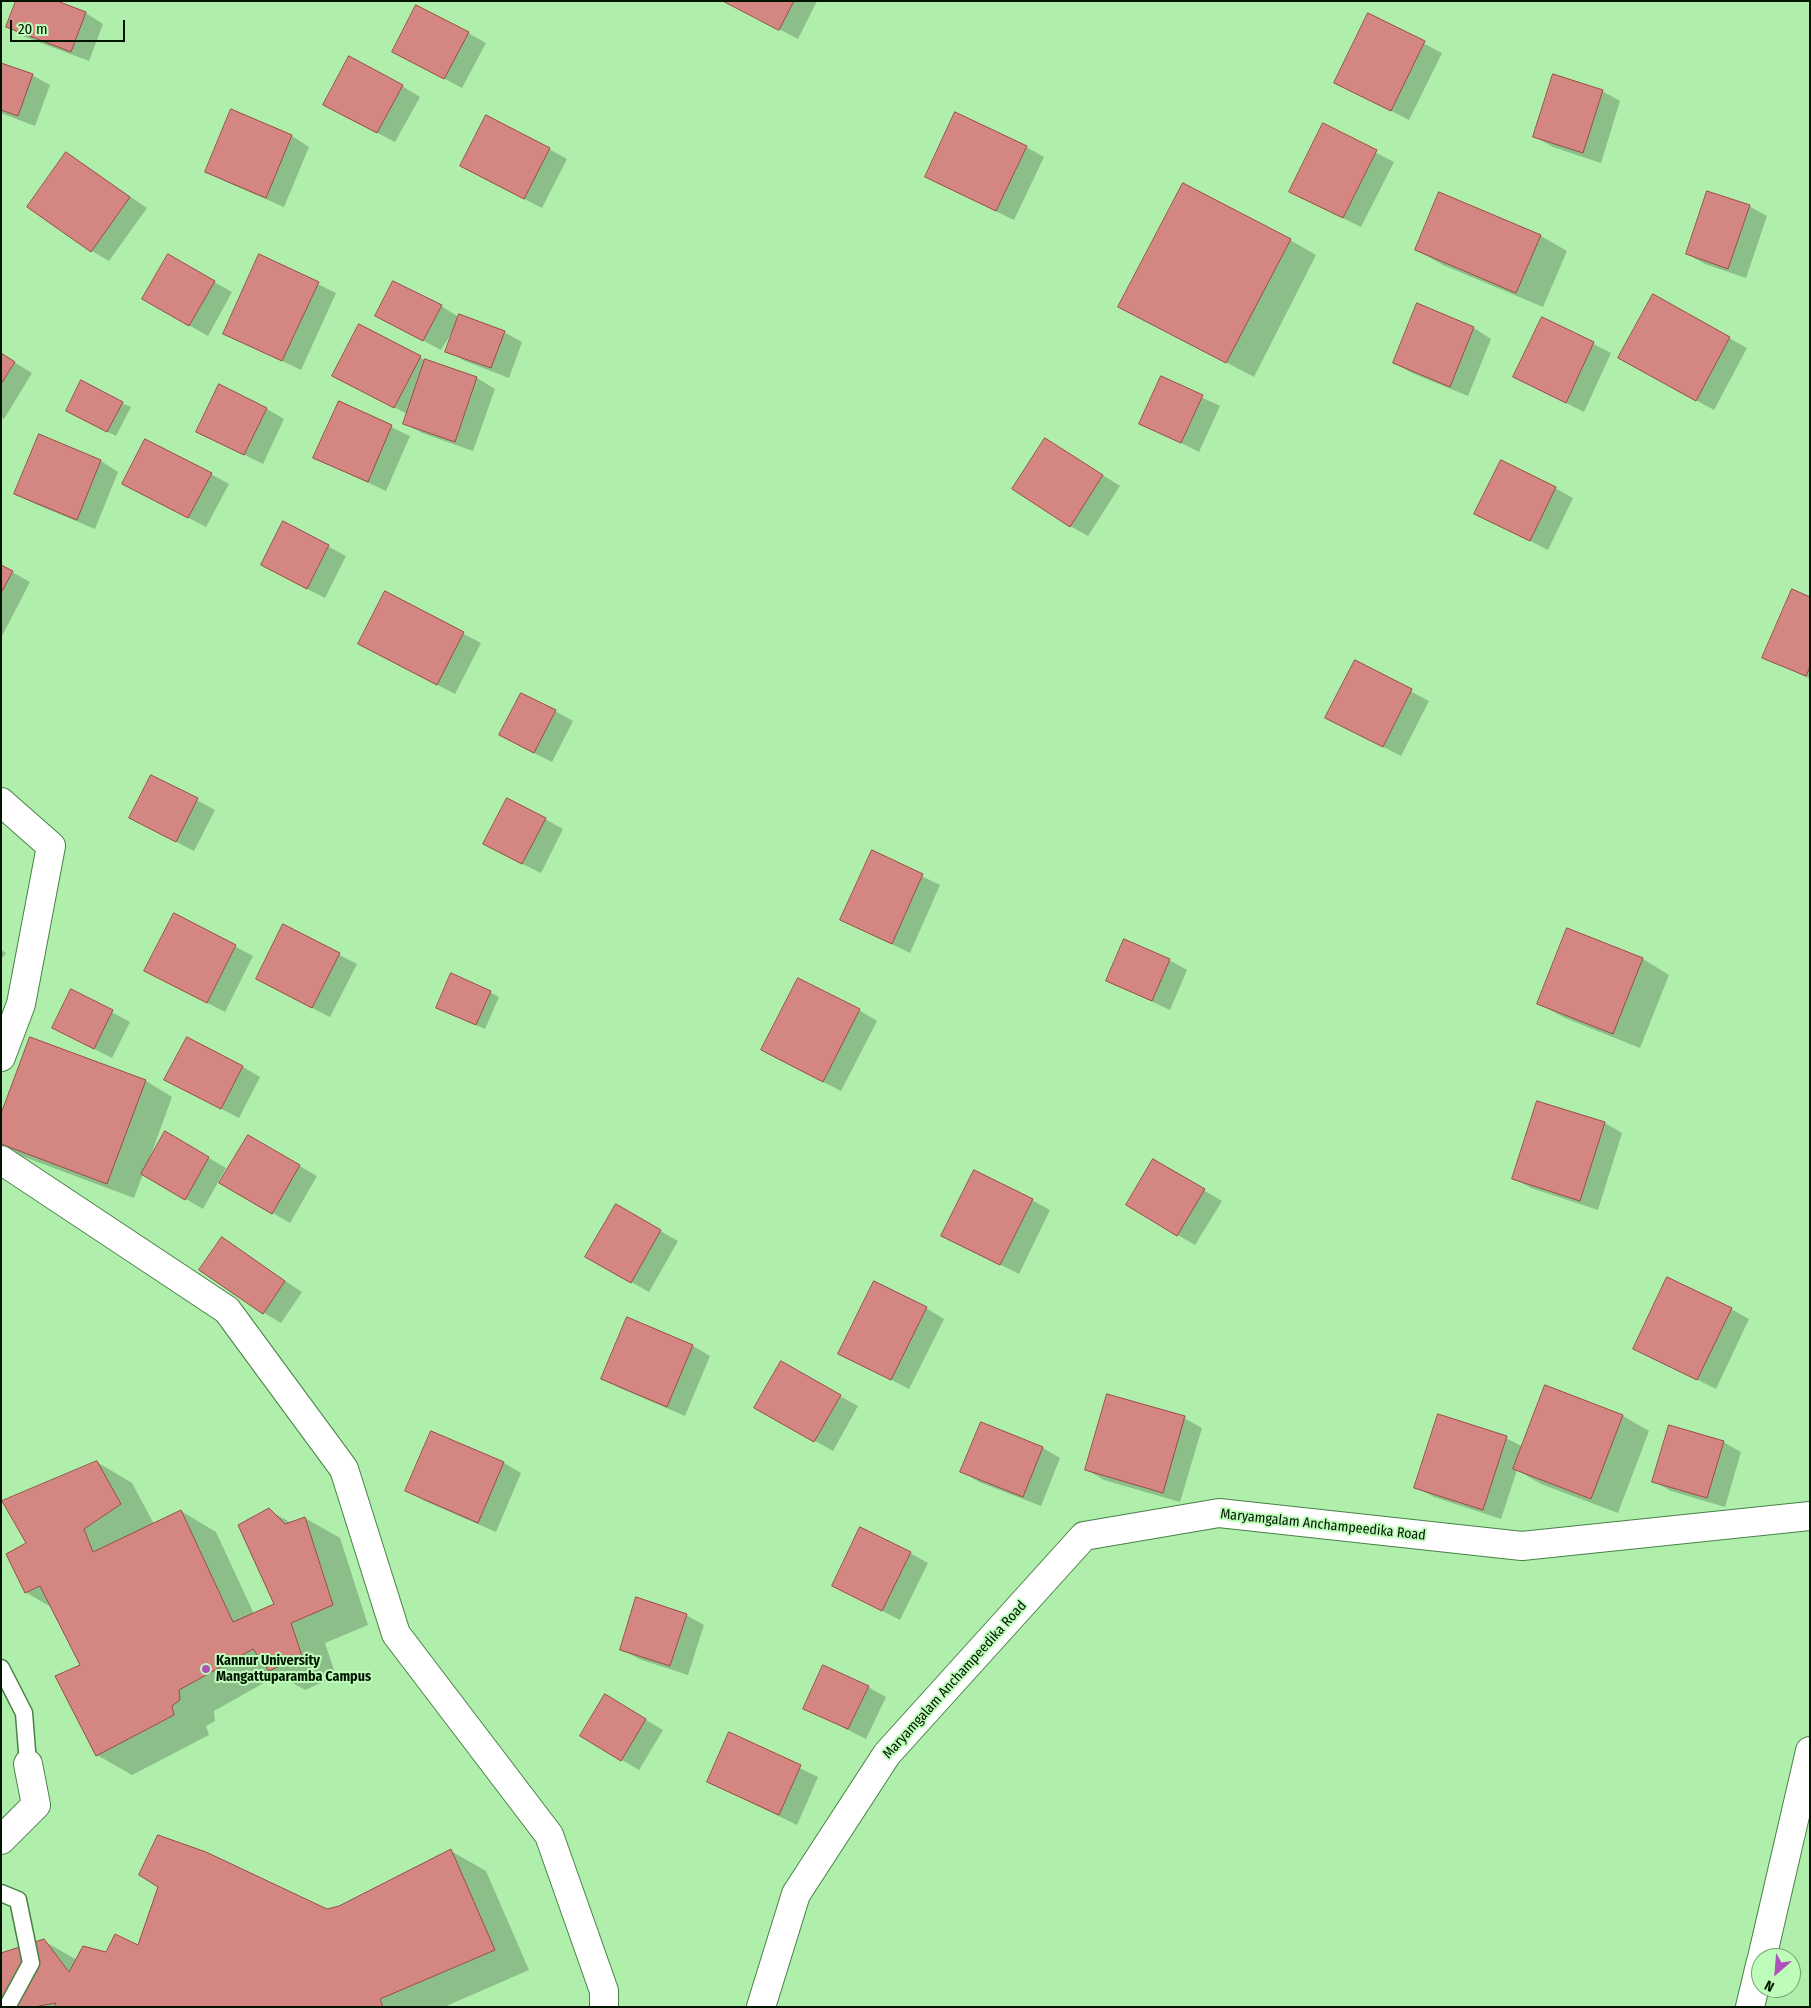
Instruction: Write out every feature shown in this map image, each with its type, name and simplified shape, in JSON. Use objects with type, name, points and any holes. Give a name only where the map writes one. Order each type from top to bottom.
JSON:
[{"type":"street","points":[[1,802],[51,846],[20,1004],[1,1057]]},
{"type":"street","points":[[1,1160],[227,1310],[344,1469],[396,1634],[548,1835],[604,1992],[604,2007]]},
{"type":"street","name":"Maryamgalam Anchampeedika Road","points":[[761,2007],[796,1894],[887,1754],[1084,1536],[1218,1513],[1522,1546],[1810,1516]]},
{"type":"street","points":[[1764,1948],[1810,1751]]},
{"type":"street","points":[[1,1840],[36,1805],[28,1764]]},
{"type":"lane","points":[[1,1668],[24,1713],[28,1764]]},
{"type":"lane","points":[[1,1893],[18,1900],[31,1963],[7,2007]]},
{"type":"building","points":[[16,1],[57,1],[86,12],[71,52],[6,27]]},
{"type":"building","points":[[723,1],[794,1],[779,30]]},
{"type":"building","points":[[416,5],[469,32],[444,79],[392,52]]},
{"type":"building","points":[[1368,13],[1425,41],[1391,111],[1334,83]]},
{"type":"building","points":[[349,56],[403,85],[377,133],[323,105]]},
{"type":"building","points":[[1,63],[33,74],[18,116],[1,110]]},
{"type":"building","points":[[1553,74],[1603,90],[1583,153],[1533,137]]},
{"type":"building","points":[[231,109],[292,135],[266,198],[205,172]]},
{"type":"building","points":[[955,112],[1027,146],[996,211],[925,177]]},
{"type":"building","points":[[486,115],[550,148],[524,199],[460,166]]},
{"type":"building","points":[[1323,123],[1377,150],[1343,218],[1289,192]]},
{"type":"building","points":[[66,152],[130,197],[91,252],[27,207]]},
{"type":"building","points":[[1183,183],[1291,239],[1226,363],[1118,307]]},
{"type":"building","points":[[1707,191],[1750,205],[1728,269],[1686,254]]},
{"type":"building","points":[[1439,192],[1541,235],[1516,293],[1415,250]]},
{"type":"building","points":[[168,254],[215,281],[189,326],[142,299]]},
{"type":"building","points":[[259,254],[319,282],[282,361],[223,334]]},
{"type":"building","points":[[393,281],[442,305],[423,341],[375,316]]},
{"type":"building","points":[[1653,294],[1730,337],[1696,401],[1618,358]]},
{"type":"building","points":[[1417,303],[1474,327],[1450,387],[1393,363]]},
{"type":"building","points":[[459,314],[505,331],[491,368],[445,352]]},
{"type":"building","points":[[1542,317],[1594,342],[1566,403],[1513,377]]},
{"type":"building","points":[[359,324],[421,356],[394,408],[332,376]]},
{"type":"building","points":[[1,353],[15,362],[1,384]]},
{"type":"building","points":[[425,359],[477,377],[455,442],[403,424]]},
{"type":"building","points":[[1161,376],[1203,395],[1181,443],[1139,424]]},
{"type":"building","points":[[81,380],[123,402],[107,432],[66,411]]},
{"type":"building","points":[[219,384],[267,408],[244,455],[196,432]]},
{"type":"building","points":[[339,401],[392,425],[368,482],[313,458]]},
{"type":"building","points":[[39,434],[101,460],[77,520],[14,494]]},
{"type":"building","points":[[1045,438],[1103,475],[1070,527],[1012,489]]},
{"type":"building","points":[[145,439],[212,473],[188,518],[122,484]]},
{"type":"building","points":[[1501,460],[1556,487],[1530,541],[1474,514]]},
{"type":"building","points":[[283,521],[329,545],[307,589],[261,565]]},
{"type":"building","points":[[1,565],[13,571],[1,593]]},
{"type":"building","points":[[1792,589],[1810,597],[1810,667],[1806,676],[1762,658]]},
{"type":"building","points":[[385,591],[464,632],[437,685],[358,644]]},
{"type":"building","points":[[1355,660],[1412,689],[1383,747],[1325,718]]},
{"type":"building","points":[[521,693],[556,710],[534,753],[499,735]]},
{"type":"building","points":[[151,775],[198,798],[176,842],[129,818]]},
{"type":"building","points":[[507,798],[546,818],[522,864],[483,844]]},
{"type":"building","points":[[872,850],[923,874],[892,944],[840,920]]},
{"type":"building","points":[[174,913],[236,945],[207,1003],[144,971]]},
{"type":"building","points":[[283,924],[340,953],[312,1008],[256,979]]},
{"type":"building","points":[[1567,928],[1643,958],[1613,1034],[1537,1004]]},
{"type":"building","points":[[1124,939],[1170,959],[1152,1001],[1106,981]]},
{"type":"building","points":[[451,973],[491,991],[476,1025],[436,1008]]},
{"type":"building","points":[[798,978],[860,1009],[823,1082],[761,1050]]},
{"type":"building","points":[[71,989],[113,1010],[94,1049],[52,1028]]},
{"type":"building","points":[[30,1037],[146,1080],[107,1184],[1,1144],[1,1114]]},
{"type":"building","points":[[187,1037],[243,1066],[221,1109],[164,1080]]},
{"type":"building","points":[[1537,1101],[1605,1122],[1580,1201],[1512,1179]]},
{"type":"building","points":[[165,1131],[209,1157],[185,1200],[141,1174]]},
{"type":"building","points":[[248,1135],[300,1165],[272,1214],[219,1183]]},
{"type":"building","points":[[1153,1159],[1205,1189],[1177,1236],[1126,1205]]},
{"type":"building","points":[[974,1170],[1033,1199],[1000,1265],[941,1236]]},
{"type":"building","points":[[616,1204],[661,1230],[631,1283],[585,1257]]},
{"type":"building","points":[[222,1237],[285,1281],[263,1314],[199,1270]]},
{"type":"building","points":[[1667,1277],[1732,1308],[1697,1380],[1633,1349]]},
{"type":"building","points":[[874,1281],[927,1307],[891,1380],[838,1354]]},
{"type":"building","points":[[627,1317],[693,1345],[667,1407],[601,1379]]},
{"type":"building","points":[[781,1361],[841,1395],[814,1442],[754,1408]]},
{"type":"building","points":[[1545,1385],[1623,1415],[1591,1499],[1513,1469]]},
{"type":"building","points":[[1107,1394],[1185,1416],[1163,1493],[1085,1470]]},
{"type":"building","points":[[1438,1414],[1507,1436],[1483,1510],[1414,1488]]},
{"type":"building","points":[[981,1422],[1043,1447],[1023,1497],[960,1472]]},
{"type":"building","points":[[1669,1425],[1724,1441],[1707,1498],[1652,1482]]},
{"type":"building","points":[[431,1431],[504,1462],[478,1523],[405,1491]]},
{"type":"building","points":[[97,1461],[121,1504],[84,1529],[93,1552],[181,1510],[233,1622],[274,1604],[238,1525],[269,1508],[285,1524],[305,1517],[333,1605],[291,1623],[302,1656],[269,1671],[253,1649],[179,1690],[180,1700],[172,1706],[174,1715],[96,1756],[55,1676],[80,1665],[40,1586],[25,1593],[6,1554],[26,1543],[2,1501]]},
{"type":"building","points":[[860,1527],[911,1552],[882,1611],[832,1586]]},
{"type":"building","points":[[636,1597],[687,1614],[670,1666],[620,1650]]},
{"type":"building","points":[[823,1665],[869,1686],[848,1729],[803,1709]]},
{"type":"building","points":[[605,1694],[646,1719],[621,1761],[580,1736]]},
{"type":"building","points":[[729,1732],[801,1765],[779,1815],[707,1782]]},
{"type":"building","points":[[158,1835],[206,1852],[327,1909],[339,1906],[451,1849],[495,1950],[380,1999],[383,2007],[54,2007],[56,2003],[34,2007],[5,2007],[1,1996],[1,1953],[44,1939],[69,1972],[83,1946],[106,1952],[115,1934],[138,1945],[158,1887],[139,1875]]},
{"type":"place","name":"Kannur University Mangattuparamba Campus","points":[[206,1669]]}]
